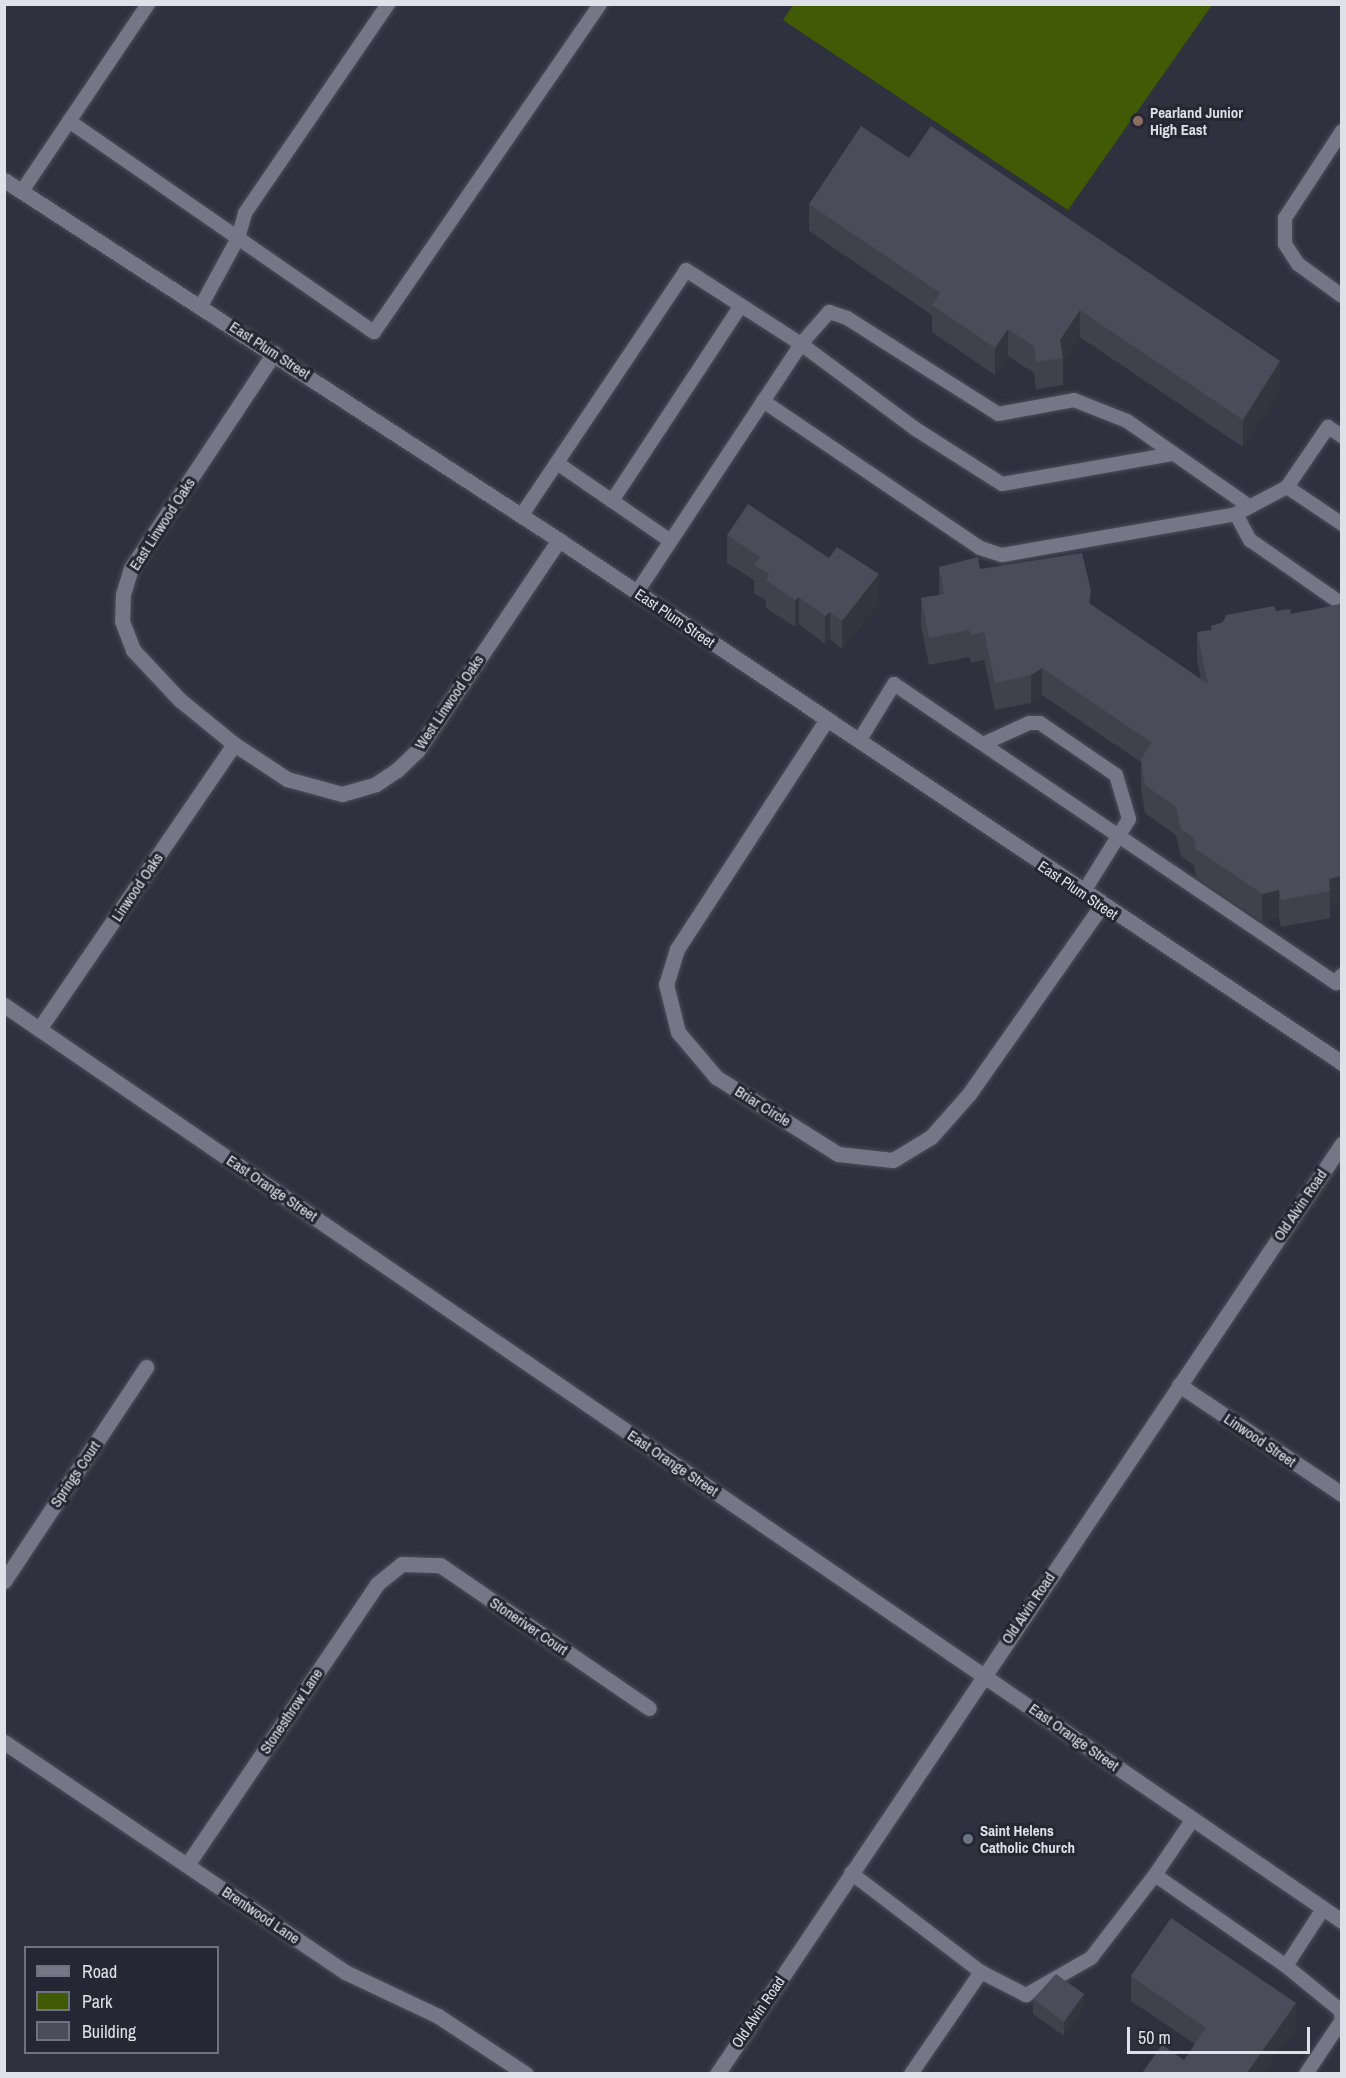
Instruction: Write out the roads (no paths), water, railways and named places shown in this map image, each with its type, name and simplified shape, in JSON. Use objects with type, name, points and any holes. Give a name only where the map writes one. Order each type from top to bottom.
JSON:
[{"type":"street","name":"East Plum Street","points":[[4,180],[559,540],[1101,906],[1341,1063]]},
{"type":"street","name":"East Linwood Oaks","points":[[234,744],[180,700],[133,650],[122,621],[123,594],[131,568],[274,353]]},
{"type":"street","name":"West Linwood Oaks","points":[[234,744],[287,779],[319,790],[342,794],[376,784],[417,751],[559,540]]},
{"type":"street","name":"Briar Circle","points":[[827,719],[677,949],[666,984],[678,1032],[716,1077],[838,1154],[893,1160],[931,1137],[969,1094],[1101,906]]},
{"type":"street","name":"Linwood Oaks","points":[[39,1029],[234,744]]},
{"type":"street","name":"East Orange Street","points":[[4,1005],[1341,1922]]},
{"type":"street","name":"Old Alvin Road","points":[[717,2073],[1341,1144]]},
{"type":"street","name":"Springs Court","points":[[4,1581],[147,1367]]},
{"type":"street","name":"Linwood Street","points":[[1179,1385],[1341,1494]]},
{"type":"street","name":"Stoneriver Court","points":[[402,1564],[440,1565],[649,1708]]},
{"type":"street","name":"Stonesthrow Lane","points":[[187,1865],[377,1584],[402,1564]]},
{"type":"street","name":"Brentwood Lane","points":[[4,1742],[345,1972],[438,2016],[526,2073]]},
{"type":"lane","points":[[22,191],[148,4]]},
{"type":"lane","points":[[201,306],[238,238],[245,213],[388,4]]},
{"type":"lane","points":[[69,121],[374,332],[600,4]]},
{"type":"lane","points":[[1341,131],[1285,218],[1285,244],[1298,264],[1341,296]]},
{"type":"lane","points":[[521,516],[686,270],[740,307],[801,344],[914,428],[1002,484],[1173,454]]},
{"type":"lane","points":[[612,501],[740,307]]},
{"type":"lane","points":[[637,592],[669,540],[801,344],[828,312],[847,318],[984,408],[998,414],[1074,400],[1127,421],[1249,506]]},
{"type":"lane","points":[[763,401],[980,548],[1002,555],[1236,514],[1287,487],[1328,427],[1341,436]]},
{"type":"lane","points":[[557,463],[669,540]]},
{"type":"lane","points":[[1287,487],[1341,524]]},
{"type":"lane","points":[[1236,514],[1250,540],[1341,604]]},
{"type":"lane","points":[[859,741],[894,684],[1336,984],[1341,975]]},
{"type":"lane","points":[[983,744],[1029,723],[1040,723],[1116,775],[1129,819],[1120,839],[1083,893]]},
{"type":"lane","points":[[851,1873],[981,1972],[1026,1995],[1091,1959],[1155,1875],[1193,1819]]},
{"type":"lane","points":[[1155,1875],[1286,1966],[1340,2010],[1341,2019],[1306,2073]]},
{"type":"lane","points":[[1286,1966],[1323,1909]]},
{"type":"lane","points":[[911,2073],[981,1972]]},
{"type":"place","name":"Pearland Junior High East","points":[[1138,121]]},
{"type":"place","name":"Saint Helens Catholic Church","points":[[968,1839]]}]
